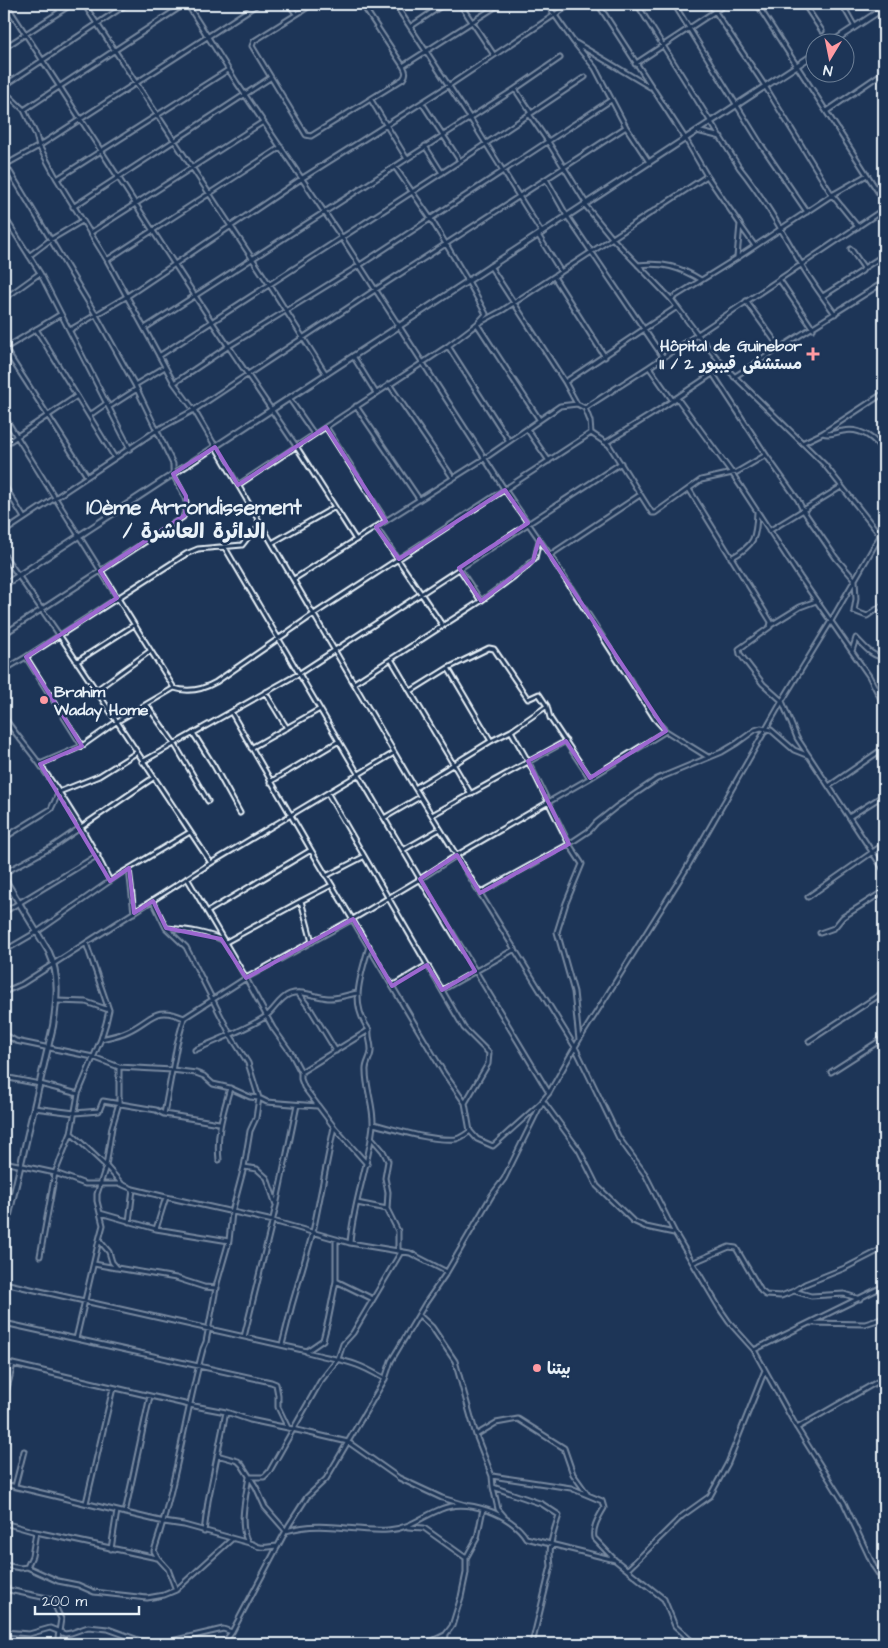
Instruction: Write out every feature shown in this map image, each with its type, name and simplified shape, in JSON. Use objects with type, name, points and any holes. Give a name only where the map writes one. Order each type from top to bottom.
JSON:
[{"type":"street","points":[[55,4],[60,12]]},
{"type":"street","points":[[4,48],[72,4]]},
{"type":"street","points":[[84,4],[192,166],[326,374]]},
{"type":"street","points":[[4,86],[127,4]]},
{"type":"street","points":[[24,110],[186,4],[550,555],[651,714],[666,731],[708,757]]},
{"type":"street","points":[[4,634],[184,515],[186,496],[173,474],[174,464],[136,387],[96,315],[4,164],[39,146],[258,4]]},
{"type":"street","points":[[289,4],[296,14]]},
{"type":"street","points":[[313,4],[252,44],[270,78],[306,135],[311,136],[403,79],[406,72],[362,4]]},
{"type":"street","points":[[395,4],[520,197],[561,272]]},
{"type":"street","points":[[410,27],[444,4]]},
{"type":"street","points":[[460,4],[494,55]]},
{"type":"street","points":[[403,66],[500,4]]},
{"type":"street","points":[[547,4],[595,68],[626,127],[649,162]]},
{"type":"street","points":[[70,330],[126,297],[301,179],[422,103],[571,4]]},
{"type":"street","points":[[598,4],[635,64],[685,138],[706,176],[755,246]]},
{"type":"street","points":[[637,4],[712,121],[739,167],[752,182],[782,229],[801,264],[835,314]]},
{"type":"street","points":[[674,4],[738,104],[762,146],[807,212]]},
{"type":"street","points":[[677,8],[682,4]]},
{"type":"street","points":[[710,4],[765,86],[832,195],[858,227]]},
{"type":"street","points":[[635,64],[714,10],[726,4]]},
{"type":"street","points":[[757,4],[884,201]]},
{"type":"street","points":[[804,4],[822,31]]},
{"type":"street","points":[[842,4],[856,27]]},
{"type":"street","points":[[4,9],[9,5],[80,119],[356,540]]},
{"type":"street","points":[[848,32],[883,9],[884,14]]},
{"type":"street","points":[[573,41],[588,48],[618,69],[640,80],[654,91]]},
{"type":"street","points":[[145,328],[560,58]]},
{"type":"street","points":[[4,584],[806,60]]},
{"type":"street","points":[[57,179],[228,70]]},
{"type":"street","points":[[827,111],[884,72]]},
{"type":"street","points":[[159,356],[442,173],[585,77]]},
{"type":"street","points":[[73,207],[270,78]]},
{"type":"street","points":[[515,89],[586,204],[613,239],[671,299],[734,377],[824,464],[884,540]]},
{"type":"street","points":[[4,91],[24,110],[39,146],[57,179],[107,260],[165,367],[194,410],[336,650],[420,797],[576,1047],[616,1132],[645,1174],[675,1233],[725,1316],[754,1350],[797,1428],[844,1503],[874,1567],[884,1582]]},
{"type":"street","points":[[371,100],[407,158]]},
{"type":"street","points":[[174,382],[360,265],[547,140],[611,100]]},
{"type":"street","points":[[422,103],[460,161]]},
{"type":"street","points":[[884,121],[884,128]]},
{"type":"street","points":[[90,233],[263,122]]},
{"type":"street","points":[[4,532],[157,430],[194,410],[626,127]]},
{"type":"street","points":[[697,130],[722,137]]},
{"type":"street","points":[[425,146],[442,173]]},
{"type":"street","points":[[107,260],[281,147]]},
{"type":"street","points":[[395,167],[431,219],[486,314],[477,324]]},
{"type":"street","points":[[238,485],[448,346],[477,324],[514,303],[706,176]]},
{"type":"street","points":[[671,299],[832,195],[867,176]]},
{"type":"street","points":[[546,179],[567,216],[663,357]]},
{"type":"street","points":[[585,408],[884,209]]},
{"type":"street","points":[[4,216],[40,273],[130,449]]},
{"type":"street","points":[[29,256],[50,240],[82,221]]},
{"type":"street","points":[[737,258],[740,224]]},
{"type":"street","points":[[851,249],[864,268]]},
{"type":"street","points":[[823,296],[884,255]]},
{"type":"street","points":[[638,265],[660,264],[677,267],[701,280]]},
{"type":"street","points":[[490,266],[565,382],[577,404]]},
{"type":"street","points":[[4,299],[40,273]]},
{"type":"street","points":[[554,277],[605,357]]},
{"type":"street","points":[[779,279],[813,328]]},
{"type":"street","points":[[734,377],[884,282]]},
{"type":"street","points":[[4,286],[10,295]]},
{"type":"street","points":[[746,300],[780,348]]},
{"type":"street","points":[[565,382],[677,307]]},
{"type":"street","points":[[61,314],[4,349],[87,476]]},
{"type":"street","points":[[477,324],[539,419]]},
{"type":"street","points":[[36,329],[116,458]]},
{"type":"street","points":[[448,346],[510,441]]},
{"type":"street","points":[[353,356],[376,393]]},
{"type":"street","points":[[607,442],[673,401],[724,366]]},
{"type":"street","points":[[90,415],[165,367]]},
{"type":"street","points":[[649,367],[673,401]]},
{"type":"street","points":[[713,374],[836,558],[855,580],[856,599],[854,611],[867,616],[884,604]]},
{"type":"street","points":[[389,384],[453,478]]},
{"type":"street","points":[[802,443],[823,433],[884,393]]},
{"type":"street","points":[[4,445],[77,396]]},
{"type":"street","points":[[290,398],[314,434]]},
{"type":"street","points":[[677,398],[732,473],[816,601],[869,676],[884,705]]},
{"type":"street","points":[[294,579],[485,458],[560,406],[577,404],[585,408],[590,421],[591,434]]},
{"type":"street","points":[[356,406],[419,499]]},
{"type":"street","points":[[4,416],[174,688]]},
{"type":"street","points":[[326,427],[386,521]]},
{"type":"street","points":[[527,429],[549,461]]},
{"type":"street","points":[[823,433],[829,435],[847,430],[867,434],[883,448],[884,453]]},
{"type":"street","points":[[591,434],[607,442],[650,511],[655,513],[708,478],[741,470],[766,455]]},
{"type":"street","points":[[40,764],[82,746],[116,722],[174,688],[195,690],[206,687],[279,640],[314,614],[591,434]]},
{"type":"street","points":[[142,762],[300,673],[528,522],[621,463]]},
{"type":"street","points":[[4,485],[24,518]]},
{"type":"street","points":[[769,530],[841,487]]},
{"type":"street","points":[[689,489],[771,625]]},
{"type":"street","points":[[550,555],[640,496]]},
{"type":"street","points":[[272,543],[335,507]]},
{"type":"street","points":[[731,558],[747,549],[754,538],[757,511]]},
{"type":"street","points":[[4,670],[186,554],[198,549],[242,545],[262,525]]},
{"type":"street","points":[[376,527],[443,626]]},
{"type":"street","points":[[223,1644],[232,1632],[286,1531],[307,1497],[326,1479],[385,1379],[391,1361],[447,1272],[492,1195],[506,1176],[543,1101],[685,871],[766,728],[884,529]]},
{"type":"street","points":[[354,683],[481,601],[533,561],[539,539]]},
{"type":"street","points":[[224,546],[360,774],[420,879],[549,1093]]},
{"type":"street","points":[[4,555],[211,863]]},
{"type":"street","points":[[459,568],[481,601]]},
{"type":"street","points":[[816,601],[800,607],[771,625],[743,646],[740,654],[763,684],[782,701],[794,732],[884,870]]},
{"type":"street","points":[[76,662],[134,624]]},
{"type":"street","points":[[852,651],[856,638],[870,652],[878,657],[884,657]]},
{"type":"street","points":[[411,691],[448,668],[489,648],[494,649],[528,699],[539,694],[547,706],[550,718],[590,778]]},
{"type":"street","points":[[95,691],[150,651]]},
{"type":"street","points":[[26,657],[82,746]]},
{"type":"street","points":[[391,659],[471,794]]},
{"type":"street","points":[[448,668],[491,741]]},
{"type":"street","points":[[265,692],[287,728]]},
{"type":"street","points":[[146,705],[174,743],[208,801]]},
{"type":"street","points":[[415,788],[491,741],[511,731],[547,706]]},
{"type":"street","points":[[251,748],[320,709]]},
{"type":"street","points":[[231,712],[326,876],[444,1073],[465,1103],[470,1131],[477,1139],[493,1146],[543,1101]]},
{"type":"street","points":[[4,717],[13,732],[40,764],[59,792],[98,856],[110,881]]},
{"type":"street","points":[[480,893],[569,844],[650,784],[733,746],[755,730],[766,728],[775,732],[794,750],[809,756]]},
{"type":"street","points":[[511,731],[569,844],[582,864],[566,903],[557,932],[574,992],[579,1040]]},
{"type":"street","points":[[164,1114],[184,1018],[246,978],[388,899],[456,855],[590,778],[666,731]]},
{"type":"street","points":[[193,733],[224,782],[240,813]]},
{"type":"street","points":[[270,782],[340,741]]},
{"type":"street","points":[[432,815],[566,741]]},
{"type":"street","points":[[828,786],[884,748]]},
{"type":"street","points":[[4,838],[51,808],[59,792],[98,776],[136,753]]},
{"type":"street","points":[[4,992],[22,984],[211,863],[394,753]]},
{"type":"street","points":[[4,873],[52,847],[153,778]]},
{"type":"street","points":[[328,794],[464,1028],[489,1053],[488,1064],[465,1103]]},
{"type":"street","points":[[849,817],[884,795]]},
{"type":"street","points":[[384,818],[420,797]]},
{"type":"street","points":[[403,850],[440,829]]},
{"type":"street","points":[[4,951],[110,881],[190,832]]},
{"type":"street","points":[[808,897],[884,844]]},
{"type":"street","points":[[207,912],[311,850]]},
{"type":"street","points":[[4,912],[98,856]]},
{"type":"street","points":[[326,876],[363,856]]},
{"type":"street","points":[[129,869],[134,913]]},
{"type":"street","points":[[4,878],[37,931],[54,964],[57,1001],[40,1084],[4,1236]]},
{"type":"street","points":[[187,878],[226,942],[266,1016],[292,1054],[301,1072],[304,1087],[317,1106],[366,1164]]},
{"type":"street","points":[[226,942],[332,885]]},
{"type":"street","points":[[820,933],[834,928],[843,917],[884,891]]},
{"type":"street","points":[[153,901],[166,928],[185,945],[231,1036],[248,1063],[259,1098],[256,1118],[250,1131],[244,1167],[232,1212],[229,1241],[206,1342],[188,1406],[164,1522],[154,1551],[168,1569],[176,1590]]},
{"type":"street","points":[[300,901],[312,942]]},
{"type":"street","points":[[166,928],[185,929],[216,936],[226,942]]},
{"type":"street","points":[[40,1256],[55,1173],[71,1134],[78,1094],[101,1039],[109,1010],[86,943]]},
{"type":"street","points":[[350,1243],[355,1209],[373,1124],[365,1068],[372,1052],[368,1037],[369,1030],[361,1019],[358,1006],[358,993],[369,946]]},
{"type":"street","points":[[442,990],[514,949]]},
{"type":"street","points":[[392,986],[427,965]]},
{"type":"street","points":[[298,993],[311,1010],[336,1051]]},
{"type":"street","points":[[195,1050],[231,1036],[266,1016],[285,996],[309,993],[329,998],[358,993]]},
{"type":"street","points":[[810,1041],[884,993]]},
{"type":"street","points":[[57,1001],[86,1002],[109,1010]]},
{"type":"street","points":[[101,1039],[127,1032],[156,1014],[172,1013],[184,1018]]},
{"type":"street","points":[[301,1072],[369,1030]]},
{"type":"street","points":[[4,1034],[16,1041],[48,1046],[93,1057],[118,1067],[196,1073],[204,1076],[213,1084],[230,1088],[267,1102],[297,1106],[317,1106]]},
{"type":"street","points":[[831,1072],[884,1038]]},
{"type":"street","points":[[76,1340],[103,1225],[97,1201],[99,1185],[106,1166],[112,1126],[119,1103],[118,1067]]},
{"type":"street","points":[[4,1076],[78,1094]]},
{"type":"street","points":[[220,1160],[218,1148],[219,1123],[230,1088]]},
{"type":"street","points":[[34,1108],[75,1113],[99,1111],[103,1101],[219,1123]]},
{"type":"street","points":[[543,1101],[579,1150],[597,1186],[633,1221],[653,1229],[675,1233]]},
{"type":"street","points":[[244,1337],[273,1221],[297,1106]]},
{"type":"street","points":[[373,1124],[415,1134],[443,1138],[458,1139],[470,1131]]},
{"type":"street","points":[[282,1346],[313,1232],[334,1127]]},
{"type":"street","points":[[71,1134],[106,1166],[121,1184]]},
{"type":"street","points":[[249,1477],[264,1477],[270,1472],[320,1382],[338,1359],[343,1344],[354,1333],[399,1252],[398,1230],[387,1209],[388,1192],[386,1178],[388,1161],[371,1136]]},
{"type":"street","points":[[4,1162],[55,1173],[85,1184],[121,1184],[133,1189],[273,1221],[350,1243],[410,1253],[447,1272]]},
{"type":"street","points":[[244,1167],[257,1169],[267,1178],[276,1206]]},
{"type":"street","points":[[129,1222],[133,1189]]},
{"type":"street","points":[[156,1229],[166,1197]]},
{"type":"street","points":[[357,1203],[387,1209]]},
{"type":"street","points":[[4,1205],[11,1207]]},
{"type":"street","points":[[100,1213],[156,1229],[229,1241]]},
{"type":"street","points":[[307,1351],[323,1340],[328,1321],[336,1281],[336,1239]]},
{"type":"street","points":[[99,1240],[109,1252],[112,1262],[117,1268]]},
{"type":"street","points":[[694,1262],[729,1247],[736,1248],[761,1291],[766,1294],[782,1296],[884,1248]]},
{"type":"street","points":[[94,1264],[176,1278],[217,1288]]},
{"type":"street","points":[[336,1281],[374,1299]]},
{"type":"street","points":[[4,1282],[208,1330],[307,1351],[357,1365],[385,1379]]},
{"type":"street","points":[[754,1350],[884,1286]]},
{"type":"street","points":[[794,1291],[811,1296],[844,1294],[860,1299]]},
{"type":"street","points":[[419,1315],[432,1327],[455,1361],[476,1435],[492,1476],[498,1509],[506,1518]]},
{"type":"street","points":[[811,1323],[865,1324],[884,1318]]},
{"type":"street","points":[[4,1323],[276,1384],[278,1407],[288,1428]]},
{"type":"street","points":[[4,1362],[188,1406],[226,1412],[250,1420],[348,1442],[399,1478],[442,1498],[498,1513],[522,1531],[526,1538],[615,1560]]},
{"type":"street","points":[[4,1402],[12,1364]]},
{"type":"street","points":[[628,1569],[682,1516],[710,1496],[728,1463],[765,1370]]},
{"type":"street","points":[[797,1428],[884,1378]]},
{"type":"street","points":[[86,1503],[113,1388]]},
{"type":"street","points":[[125,1512],[150,1396]]},
{"type":"street","points":[[204,1532],[208,1501],[226,1412]]},
{"type":"street","points":[[476,1435],[496,1424],[518,1418],[564,1448],[573,1474],[588,1496]]},
{"type":"street","points":[[15,1486],[24,1451]]},
{"type":"street","points":[[217,1456],[239,1462],[256,1487],[265,1507],[286,1531]]},
{"type":"street","points":[[492,1476],[572,1488],[602,1500],[604,1508],[594,1529],[594,1538],[615,1560],[664,1599],[675,1626],[695,1644]]},
{"type":"street","points":[[248,1542],[245,1537],[244,1526],[249,1477]]},
{"type":"street","points":[[4,1484],[164,1522],[184,1525],[204,1532],[248,1542],[262,1548],[278,1546]]},
{"type":"street","points":[[493,1487],[542,1504],[559,1515],[550,1544],[551,1566],[532,1644]]},
{"type":"street","points":[[407,1527],[443,1508],[472,1507]]},
{"type":"street","points":[[426,1644],[446,1634],[452,1626],[466,1573],[466,1558],[476,1538],[483,1510]]},
{"type":"street","points":[[111,1549],[117,1511]]},
{"type":"street","points":[[4,1523],[36,1532],[158,1558]]},
{"type":"street","points":[[286,1531],[316,1526],[384,1530],[407,1527],[424,1528],[466,1558]]},
{"type":"street","points":[[27,1566],[32,1556],[36,1532]]},
{"type":"street","points":[[4,1565],[20,1568],[27,1566],[58,1581],[78,1585],[94,1592],[147,1598],[164,1595],[176,1590],[233,1538]]},
{"type":"street","points":[[4,1589],[52,1599],[61,1618],[57,1644]]},
{"type":"street","points":[[4,1632],[29,1634],[50,1628],[65,1634],[88,1627],[101,1628],[144,1642],[159,1644],[223,1629],[232,1632]]},
{"type":"street","points":[[445,1644],[446,1634]]},
{"type":"street","points":[[680,1644],[686,1637]]},
{"type":"highlighted area","points":[[326,427],[386,521],[376,527],[399,559],[505,490],[528,523],[459,568],[481,601],[533,561],[539,539],[666,731],[590,778],[566,741],[528,761],[569,844],[480,893],[457,855],[420,879],[475,971],[442,990],[427,965],[392,986],[353,919],[246,978],[221,939],[166,928],[153,901],[134,913],[129,868],[110,881],[40,764],[82,746],[26,657],[117,598],[100,571],[185,515],[186,496],[173,474],[215,447],[238,485]]},
{"type":"place","name":"Hôpital de Guinebor II / مستشفى قيببور 2","points":[[813,354]]},
{"type":"place","name":"Brahim Waday Home","points":[[44,700]]},
{"type":"place","name":"بيتنا","points":[[537,1368]]},
{"type":"district","name":"10ème Arrondissement / الدائرة العاشرة","points":[[194,519]]}]
